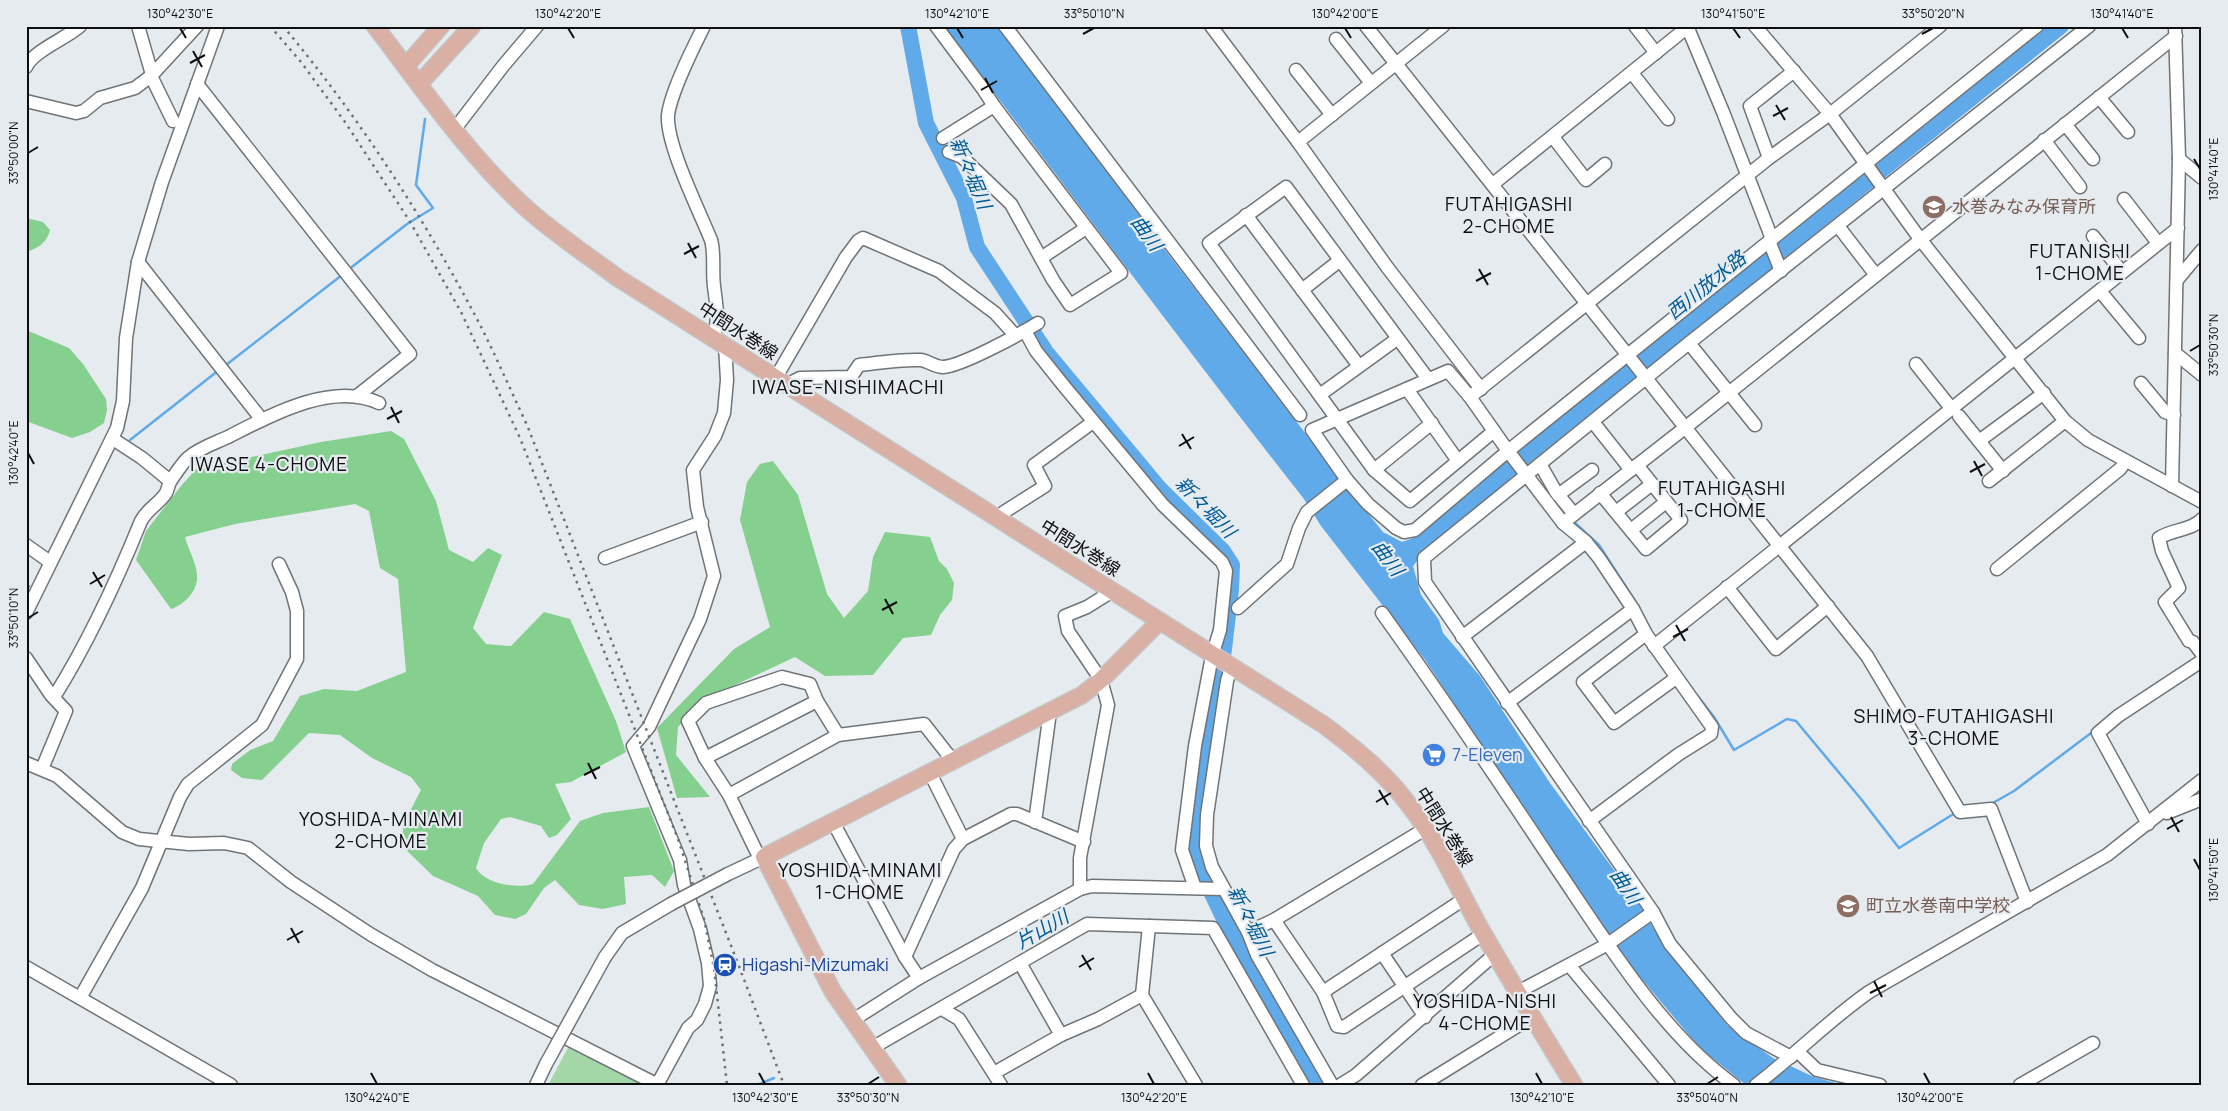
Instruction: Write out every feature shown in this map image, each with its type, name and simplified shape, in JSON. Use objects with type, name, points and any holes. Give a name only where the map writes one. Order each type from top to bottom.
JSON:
[{"type":"main road","name":"中間水巻線","points":[[375,26],[454,130],[498,180],[552,231],[618,278],[1324,726],[1360,752],[1390,781],[1426,829],[1483,934],[1574,1085]]},
{"type":"main road","points":[[406,66],[441,26]]},
{"type":"main road","points":[[419,84],[472,26]]},
{"type":"main road","points":[[898,1085],[834,992],[762,858],[1082,695],[1101,680],[1159,622]]},
{"type":"street","points":[[26,67],[45,49],[72,34],[80,26]]},
{"type":"street","points":[[138,26],[151,76],[174,121]]},
{"type":"street","points":[[26,101],[76,113],[84,111],[100,98],[135,88],[151,76],[197,26]]},
{"type":"street","points":[[26,613],[117,428],[123,401],[126,338],[138,262],[149,221],[218,26]]},
{"type":"street","points":[[454,130],[503,66],[537,26]]},
{"type":"street","points":[[26,763],[57,776],[122,832],[139,839],[161,842],[224,843],[248,848],[291,882],[370,934],[432,970],[657,1085],[688,1028],[697,1020],[705,1004],[710,986],[708,963],[700,929],[684,885],[680,860],[633,746],[649,728],[700,618],[714,576],[697,508],[693,470],[715,436],[724,413],[726,380],[719,342],[712,274],[712,243],[682,170],[668,124],[671,102],[690,54],[704,26]]},
{"type":"street","points":[[936,26],[994,106],[1121,273],[1070,305],[1053,280],[1011,204],[962,157],[949,152]]},
{"type":"street","points":[[1005,26],[1300,415]]},
{"type":"street","points":[[1211,26],[1298,142],[1387,267],[1481,389]]},
{"type":"street","points":[[1366,26],[1867,656],[1960,812],[1991,809],[2027,902]]},
{"type":"street","points":[[1635,26],[1656,53]]},
{"type":"street","points":[[1755,26],[1830,114],[1920,239],[2065,421],[2088,440],[2172,486],[2200,497]]},
{"type":"street","points":[[1470,396],[1588,304],[1769,158],[1830,114],[1940,26]]},
{"type":"street","points":[[1589,821],[1679,754],[1711,734],[1712,727],[1654,646],[1633,610],[1586,542],[1563,522],[1509,452],[1470,396],[1448,371],[1312,430],[1347,480],[1368,504],[1396,528],[1404,532],[1415,530],[1509,452],[1630,356],[1770,240],[2037,26]]},
{"type":"street","points":[[1880,1085],[1817,1070],[1746,1033],[1731,1018],[1670,944],[1589,821],[1425,582],[1424,558],[1524,472],[1540,464],[1646,377],[1838,226],[1884,187],[2089,26]]},
{"type":"street","points":[[1298,142],[1440,27]]},
{"type":"street","points":[[1493,184],[1688,27],[1723,112],[1781,271]]},
{"type":"street","points":[[1563,522],[1729,393],[2099,97],[2175,31]]},
{"type":"street","points":[[2172,486],[2179,159],[2175,31]]},
{"type":"street","points":[[1336,39],[1371,83]]},
{"type":"street","points":[[1296,70],[1332,115]]},
{"type":"street","points":[[1769,158],[1750,106],[1794,71]]},
{"type":"street","points":[[1632,73],[1668,119]]},
{"type":"street","points":[[197,84],[410,354],[357,396]]},
{"type":"street","points":[[2099,97],[2128,132]]},
{"type":"street","points":[[943,138],[994,106]]},
{"type":"street","points":[[2065,124],[2093,159]]},
{"type":"street","points":[[1553,137],[1586,180],[1606,164]]},
{"type":"street","points":[[2044,140],[2080,187]]},
{"type":"street","points":[[2179,159],[2202,178]]},
{"type":"street","points":[[1428,379],[1286,187],[1209,243],[1374,470],[1410,500],[1494,431]]},
{"type":"street","points":[[2124,199],[2158,243]]},
{"type":"street","points":[[1246,215],[1359,366]]},
{"type":"street","points":[[1838,226],[1876,274]]},
{"type":"street","points":[[1041,258],[1086,228]]},
{"type":"street","points":[[1654,646],[1780,546],[1955,412],[2015,357],[2100,292],[2122,272],[2178,228]]},
{"type":"street","points":[[2093,236],[2122,272]]},
{"type":"street","points":[[775,379],[846,257],[858,241],[863,238],[939,271],[1020,333],[1163,504],[1222,562],[1226,571],[1220,630],[1212,656],[1195,746],[1182,850],[1195,888]]},
{"type":"street","points":[[2177,280],[2202,250]]},
{"type":"street","points":[[1302,290],[1339,261]]},
{"type":"street","points":[[138,262],[262,420]]},
{"type":"street","points":[[2100,292],[2139,338]]},
{"type":"street","points":[[789,388],[794,381],[800,378],[851,377],[858,365],[921,360],[944,367],[972,358],[1038,323]]},
{"type":"street","points":[[1320,394],[1397,339]]},
{"type":"street","points":[[1689,343],[1755,425]]},
{"type":"street","points":[[2176,353],[2202,375]]},
{"type":"street","points":[[1916,364],[2003,471]]},
{"type":"street","points":[[2141,383],[2165,412],[2174,415]]},
{"type":"street","points":[[1407,389],[1458,461]]},
{"type":"street","points":[[1979,441],[2044,393]]},
{"type":"street","points":[[54,698],[102,608],[141,521],[147,511],[161,500],[168,491],[170,481],[185,460],[191,455],[278,412],[338,395],[369,398],[379,403]]},
{"type":"street","points":[[1989,482],[2065,421]]},
{"type":"street","points":[[1000,521],[1004,512],[1045,486],[1034,465],[1093,422]]},
{"type":"street","points":[[1593,422],[1634,468],[1652,484],[1681,520],[1646,549],[1600,493]]},
{"type":"street","points":[[1374,470],[1432,423]]},
{"type":"street","points":[[112,439],[142,458],[170,481]]},
{"type":"street","points":[[1996,569],[2120,469],[2126,461]]},
{"type":"street","points":[[1540,464],[1558,495],[1574,514]]},
{"type":"street","points":[[1558,495],[1592,470]]},
{"type":"street","points":[[1238,608],[1287,564],[1306,512],[1347,480]]},
{"type":"street","points":[[1616,512],[1652,484]]},
{"type":"street","points":[[1631,530],[1666,502]]},
{"type":"street","points":[[2148,824],[2098,733],[2118,716],[2201,660],[2198,640],[2189,640],[2165,602],[2179,588],[2162,551],[2159,538],[2166,533],[2191,526],[2202,518]]},
{"type":"street","points":[[605,558],[702,522]]},
{"type":"street","points":[[1462,637],[1586,542]]},
{"type":"street","points":[[26,545],[50,562]]},
{"type":"street","points":[[80,998],[142,888],[180,797],[188,784],[262,725],[297,659],[296,611],[292,592],[279,564]]},
{"type":"street","points":[[1727,588],[1776,649],[1828,606]]},
{"type":"street","points":[[1080,888],[1080,858],[1108,705],[1101,680],[1068,631],[1065,616],[1087,607],[1111,592]]},
{"type":"street","points":[[1507,703],[1633,610]]},
{"type":"street","points":[[1382,613],[1481,754],[1635,981],[1710,1068],[1734,1085]]},
{"type":"street","points":[[1646,634],[1583,682],[1614,723],[1676,678]]},
{"type":"street","points":[[26,658],[44,687],[66,711],[42,769]]},
{"type":"street","points":[[1231,668],[1227,681],[1207,816],[1206,846],[1212,867],[1248,932],[1257,955],[1332,1085]]},
{"type":"street","points":[[536,1085],[605,957],[622,933],[671,904],[762,858],[729,795],[705,758],[688,720],[706,703],[782,677],[810,684],[817,701],[838,735]]},
{"type":"street","points":[[705,758],[817,701]]},
{"type":"street","points":[[1035,822],[1050,712]]},
{"type":"street","points":[[729,795],[838,735],[924,724],[953,761]]},
{"type":"street","points":[[930,773],[963,839]]},
{"type":"street","points":[[1756,1085],[1792,1056],[1832,1019],[1869,992],[2107,855],[2202,780]]},
{"type":"street","points":[[2160,814],[2200,803]]},
{"type":"street","points":[[905,957],[954,849],[963,839],[1011,814],[1084,842]]},
{"type":"street","points":[[833,822],[905,957],[919,978]]},
{"type":"street","points":[[1248,932],[1274,920],[1426,829]]},
{"type":"street","points":[[853,1020],[919,978],[1080,888],[1092,886],[1223,889]]},
{"type":"street","points":[[1323,992],[1464,899]]},
{"type":"street","points":[[1518,992],[1610,942],[1650,914]]},
{"type":"street","points":[[1274,920],[1323,992],[1337,1026],[1344,1027],[1483,934]]},
{"type":"street","points":[[872,1048],[1087,924],[1213,928],[1304,1085]]},
{"type":"street","points":[[1149,926],[1142,995],[1196,1085]]},
{"type":"street","points":[[1382,953],[1424,1017]]},
{"type":"street","points":[[1340,1085],[1356,1075],[1495,954]]},
{"type":"street","points":[[1020,963],[1061,1034]]},
{"type":"street","points":[[1569,965],[1669,1085]]},
{"type":"street","points":[[26,967],[231,1085]]},
{"type":"street","points":[[994,1073],[1061,1034],[1098,1019],[1142,995]]},
{"type":"street","points":[[942,1009],[959,1020],[1001,1085]]},
{"type":"street","points":[[1422,1085],[1532,1017]]},
{"type":"street","points":[[2020,1085],[2093,1043]]},
{"type":"street","points":[[1441,1073],[1448,1085]]},
{"type":"green space","points":[[26,218],[43,222],[50,230],[47,238],[41,244],[26,252]]},
{"type":"green space","points":[[26,330],[69,348],[83,364],[106,399],[107,410],[104,423],[90,432],[72,438],[26,421]]},
{"type":"green space","points":[[391,431],[404,439],[436,501],[449,550],[473,562],[488,548],[502,555],[473,628],[486,644],[511,646],[544,612],[570,619],[616,721],[626,752],[571,782],[555,784],[571,819],[557,835],[549,838],[541,826],[510,817],[501,819],[484,843],[476,868],[486,878],[502,884],[519,886],[533,884],[580,821],[603,813],[649,807],[674,871],[665,887],[652,875],[624,877],[626,904],[603,909],[579,905],[555,880],[544,888],[526,914],[515,919],[495,915],[478,896],[433,876],[400,844],[405,821],[421,790],[411,777],[372,758],[340,735],[309,733],[262,780],[242,778],[231,770],[232,764],[250,750],[273,741],[300,696],[324,689],[357,691],[406,672],[398,579],[380,568],[369,511],[355,504],[235,524],[185,537],[196,567],[197,582],[189,597],[171,609],[136,560],[146,531],[196,469],[321,442]]},
{"type":"green space","points":[[773,461],[798,495],[827,594],[844,618],[868,591],[873,557],[885,532],[930,537],[939,561],[947,569],[954,583],[952,600],[940,615],[931,635],[903,638],[873,675],[825,676],[795,657],[703,700],[678,727],[676,755],[710,797],[677,798],[657,728],[734,649],[770,627],[740,520],[747,482],[760,464]]},
{"type":"green space","points":[[569,1046],[641,1083],[641,1085],[548,1085]]},
{"type":"water","name":"曲川","points":[[943,26],[999,26],[1162,246],[1383,532],[1402,542],[1416,537],[1501,467],[1511,478],[1427,548],[1413,566],[1421,595],[1439,620],[1443,633],[1480,676],[1550,783],[1639,904],[1656,933],[1727,1025],[1773,1058],[1814,1077],[1843,1085],[1746,1085],[1700,1048],[1623,957],[1425,660],[1321,526],[1304,499]]},
{"type":"waterway","name":"新々堀川","points":[[908,26],[926,123],[964,198],[977,247],[1046,352],[1160,489],[1223,551],[1232,565],[1224,649],[1196,816],[1196,852],[1205,879],[1226,923],[1319,1085]]},
{"type":"waterway","name":"西川放水路","points":[[1488,486],[2061,26]]},
{"type":"waterway","points":[[348,270],[407,224],[433,208],[416,185],[425,119]]},
{"type":"waterway","points":[[226,365],[342,275]]},
{"type":"waterway","points":[[130,440],[219,370]]},
{"type":"waterway","points":[[1574,522],[1599,545],[1635,601]]},
{"type":"waterway","points":[[1697,695],[1714,717],[1734,750],[1787,719],[1796,721],[1899,848],[1955,813]]},
{"type":"waterway","points":[[1991,804],[2014,791],[2095,730]]},
{"type":"waterway","name":"片山川","points":[[1184,921],[1226,923]]},
{"type":"waterway","name":"片山川","points":[[757,1085],[774,1078]]},
{"type":"railway","points":[[270,26],[301,62],[345,122],[409,220],[461,312],[520,438],[678,839],[704,919],[714,968],[727,1085]]},
{"type":"railway","points":[[283,26],[335,92],[384,161],[429,233],[478,320],[527,425],[784,1085]]},
{"type":"place","name":"水巻みなみ保育所","points":[[1934,207]]},
{"type":"place","name":"7-Eleven","points":[[1434,755]]},
{"type":"place","name":"町立水巻南中学校","points":[[1848,906]]},
{"type":"place","name":"Higashi-Mizumaki","points":[[725,965]]},
{"type":"district","name":"FUTAHIGASHI 2-CHOME","points":[[1509,215]]},
{"type":"district","name":"FUTANISHI 1-CHOME","points":[[2080,262]]},
{"type":"district","name":"IWASE-NISHIMACHI","points":[[848,387]]},
{"type":"district","name":"IWASE 4-CHOME","points":[[269,464]]},
{"type":"district","name":"FUTAHIGASHI 1-CHOME","points":[[1722,499]]},
{"type":"district","name":"SHIMO-FUTAHIGASHI 3-CHOME","points":[[1954,727]]},
{"type":"district","name":"YOSHIDA-MINAMI 2-CHOME","points":[[381,830]]},
{"type":"district","name":"YOSHIDA-MINAMI 1-CHOME","points":[[860,881]]},
{"type":"district","name":"YOSHIDA-NISHI 4-CHOME","points":[[1485,1012]]}]
